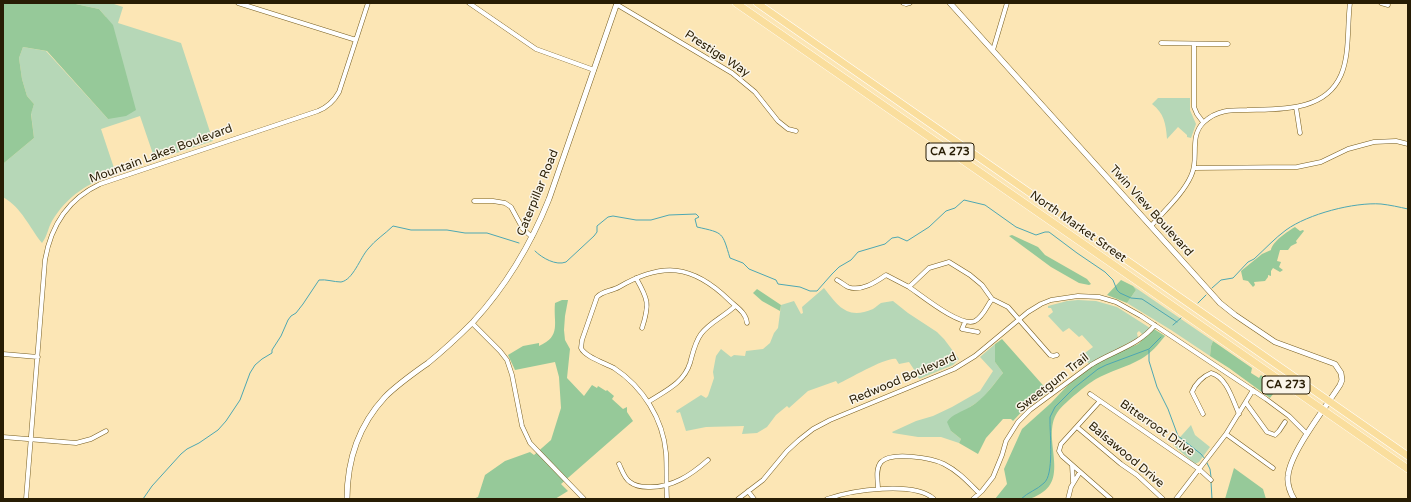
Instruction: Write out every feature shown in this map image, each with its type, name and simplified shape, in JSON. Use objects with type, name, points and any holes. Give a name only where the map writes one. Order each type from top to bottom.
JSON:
[{"type":"main road","name":"North Market Street","points":[[736,3],[1408,470]]},
{"type":"main road","name":"North Market Street","points":[[757,3],[1408,456]]},
{"type":"street","points":[[238,3],[356,40]]},
{"type":"street","name":"Mountain Lakes Boulevard","points":[[26,499],[45,260],[55,227],[70,206],[88,191],[100,184],[327,107],[339,92],[368,3]]},
{"type":"street","points":[[469,3],[536,49],[594,70]]},
{"type":"street","points":[[903,3],[910,3]]},
{"type":"street","name":"Twin View Boulevard","points":[[950,3],[1211,293],[1230,311],[1275,342],[1336,365],[1341,373],[1342,382],[1330,401]]},
{"type":"street","points":[[993,50],[1007,3]]},
{"type":"street","points":[[1151,226],[1188,182],[1194,168],[1195,140],[1197,132],[1203,122],[1214,114],[1225,111],[1296,107],[1311,103],[1326,95],[1342,74],[1347,50],[1350,3]]},
{"type":"street","points":[[1381,3],[1388,5]]},
{"type":"street","name":"Caterpillar Road","points":[[347,499],[349,472],[354,450],[360,435],[375,410],[392,390],[444,349],[472,323],[506,280],[532,237],[549,199],[617,4]]},
{"type":"street","name":"Prestige Way","points":[[617,4],[732,73],[755,92],[778,121],[788,129],[796,130]]},
{"type":"street","points":[[1161,44],[1228,44]]},
{"type":"street","points":[[1194,45],[1194,107],[1203,122]]},
{"type":"street","points":[[1296,107],[1300,133]]},
{"type":"street","points":[[1194,168],[1297,167],[1321,162],[1348,149],[1374,142],[1396,141],[1408,144]]},
{"type":"street","points":[[474,202],[493,201],[505,203],[511,208],[523,229],[532,237]]},
{"type":"street","points":[[909,287],[929,268],[949,262],[982,285],[992,299],[1008,307],[1050,355],[1057,355]]},
{"type":"street","points":[[667,499],[666,453],[663,435],[657,418],[648,402],[626,377],[608,365],[583,352],[581,348],[582,340],[597,297],[600,294],[616,289],[636,278],[659,271],[678,271],[698,277],[712,285],[745,314],[747,323]]},
{"type":"street","points":[[837,280],[847,286],[859,289],[886,275],[909,287],[950,316],[965,322],[976,321],[982,316],[992,299]]},
{"type":"street","points":[[636,278],[647,302],[642,328]]},
{"type":"street","name":"Redwood Boulevard","points":[[738,499],[768,474],[795,443],[813,429],[830,420],[954,369],[975,356],[1034,308],[1051,300],[1073,296],[1090,296],[1108,299],[1121,304],[1155,324],[1253,390],[1283,411],[1308,434]]},
{"type":"street","points":[[648,402],[682,380],[687,372],[696,341],[702,333],[726,315],[735,306]]},
{"type":"street","points":[[965,322],[962,329],[978,332]]},
{"type":"street","points":[[472,323],[500,350],[508,360],[522,426],[528,440],[584,499]]},
{"type":"street","name":"Sweetgum Trail","points":[[973,499],[993,477],[1006,442],[1018,422],[1030,410],[1101,358],[1137,342],[1155,324]]},
{"type":"street","points":[[3,354],[38,357]]},
{"type":"street","points":[[1203,414],[1192,392],[1192,389],[1203,378],[1211,373],[1216,375],[1224,382],[1239,414]]},
{"type":"street","points":[[1176,499],[1226,434],[1253,390]]},
{"type":"street","name":"Bitterroot Drive","points":[[1090,394],[1198,469],[1211,480]]},
{"type":"street","points":[[1100,401],[1060,446],[1059,450],[1060,455],[1111,499]]},
{"type":"street","points":[[1294,499],[1288,483],[1289,471],[1295,456],[1330,401]]},
{"type":"street","points":[[1246,403],[1267,432],[1271,434],[1278,433],[1285,422]]},
{"type":"street","name":"Balsawood Drive","points":[[1077,427],[1121,464],[1137,475],[1163,499]]},
{"type":"street","points":[[3,437],[76,443],[91,439],[106,432]]},
{"type":"street","points":[[1226,434],[1273,468]]},
{"type":"street","points":[[878,489],[877,471],[880,463],[890,457],[900,456],[930,459],[944,464],[962,476],[979,493]]},
{"type":"street","points":[[619,464],[629,482],[635,485],[649,487],[666,486],[698,469],[708,460]]},
{"type":"street","points":[[1072,465],[1073,482]]},
{"type":"street","points":[[1068,499],[1073,482],[1080,472]]},
{"type":"street","points":[[828,499],[843,494],[878,489],[920,491],[928,494],[934,499]]},
{"type":"street","points":[[748,492],[754,499]]},
{"type":"street","points":[[744,495],[747,499]]},
{"type":"green space","points":[[3,3],[71,3],[99,9],[113,25],[136,110],[126,116],[108,119],[47,51],[23,47],[19,58],[22,79],[27,96],[34,104],[31,114],[34,138],[4,163],[3,174]]},
{"type":"green space","points":[[71,3],[111,3],[123,7],[118,23],[181,43],[213,141],[155,160],[140,116],[101,129],[116,174],[97,181],[72,197],[52,221],[42,243],[20,212],[10,201],[3,197],[4,163],[34,138],[31,113],[34,104],[27,96],[22,79],[19,58],[23,47],[46,51],[108,119],[106,17],[99,9]]},
{"type":"green space","points":[[1158,98],[1190,98],[1190,110],[1196,124],[1191,138],[1187,137],[1187,135],[1178,127],[1167,139],[1164,119],[1156,107],[1152,104]]},
{"type":"green space","points":[[1295,227],[1300,231],[1304,231],[1296,241],[1297,243],[1291,246],[1288,250],[1280,250],[1277,261],[1281,262],[1279,267],[1283,270],[1280,272],[1273,268],[1271,271],[1271,276],[1268,275],[1265,281],[1254,282],[1255,285],[1253,287],[1248,281],[1243,280],[1241,271],[1262,254],[1271,250],[1277,240]]},
{"type":"green space","points":[[1012,235],[1038,247],[1045,255],[1087,279],[1091,284],[1079,283],[1051,267],[1009,236]]},
{"type":"green space","points":[[1121,280],[1133,286],[1136,290],[1127,303],[1107,295]]},
{"type":"green space","points":[[1133,286],[1213,341],[1210,356],[1127,303],[1136,290]]},
{"type":"green space","points":[[824,288],[839,305],[850,312],[864,312],[873,309],[881,303],[893,301],[937,332],[959,359],[953,365],[919,379],[909,362],[899,364],[896,359],[884,361],[838,384],[836,381],[808,391],[789,408],[787,406],[776,415],[767,427],[757,433],[742,434],[744,426],[706,427],[686,431],[680,412],[677,413],[676,411],[701,395],[706,398],[708,396],[714,378],[713,372],[716,356],[721,349],[731,357],[734,355],[745,356],[746,351],[763,349],[770,343],[778,328],[781,305],[794,301],[801,314],[803,313],[802,307]]},
{"type":"green space","points":[[757,289],[781,305],[780,311],[762,301],[753,293]]},
{"type":"green space","points":[[562,300],[568,300],[564,330],[565,340],[570,349],[567,378],[584,396],[592,385],[597,388],[598,386],[606,391],[607,390],[614,396],[612,399],[623,409],[627,407],[627,412],[633,421],[561,484],[568,491],[555,499],[473,499],[478,497],[485,475],[505,461],[530,452],[534,455],[551,440],[561,408],[559,377],[555,362],[515,370],[508,355],[523,346],[539,343],[539,346],[551,338],[555,328],[555,303]]},
{"type":"green space","points":[[1078,300],[1096,301],[1117,307],[1150,328],[1143,335],[1139,331],[1137,333],[1138,338],[1089,364],[1082,355],[1093,347],[1082,335],[1079,337],[1069,328],[1063,332],[1048,316],[1053,312],[1051,308],[1048,308],[1048,306]]},
{"type":"green space","points":[[1154,329],[1165,336],[1145,357],[1096,379],[1077,393],[1059,410],[1054,420],[1052,431],[1054,467],[1053,477],[1049,487],[1040,494],[1029,499],[995,499],[1007,484],[1004,469],[1022,429],[1051,403],[1068,385],[1092,366],[1101,360],[1138,344]]},
{"type":"green space","points":[[1002,339],[1049,392],[1029,404],[1013,421],[1011,419],[1003,419],[986,438],[978,454],[959,443],[961,439],[951,431],[947,422],[954,415],[980,400],[1003,373],[995,362],[995,344]]},
{"type":"green space","points":[[1213,341],[1252,368],[1251,373],[1259,378],[1261,375],[1277,389],[1270,398],[1210,356]]},
{"type":"green space","points":[[995,344],[995,362],[1003,373],[982,399],[970,407],[951,431],[961,439],[959,443],[941,437],[918,437],[892,432],[916,421],[933,416],[980,391],[993,371],[980,357]]},
{"type":"green space","points":[[1191,425],[1195,435],[1210,447],[1199,462],[1195,464],[1173,445]]},
{"type":"green space","points":[[1234,468],[1263,489],[1266,499],[1225,499]]},
{"type":"waterway","points":[[535,251],[549,261],[562,263],[566,262],[594,236],[597,232],[597,226],[608,217],[613,216],[636,220],[651,220],[669,215],[696,214],[699,217],[695,219],[697,227],[721,235],[730,258],[743,263],[749,269],[776,280],[778,284],[800,287],[810,291],[817,291],[839,267],[851,260],[858,252],[885,244],[892,238],[898,237],[907,241],[929,227],[946,211],[955,208],[964,200],[985,205],[1016,227],[1036,235],[1049,232],[1105,272],[1113,280],[1117,290],[1120,293],[1131,298],[1142,299],[1177,322]]},
{"type":"waterway","points":[[1212,288],[1221,280],[1233,278],[1248,262],[1254,259],[1282,233],[1295,224],[1306,219],[1332,210],[1358,205],[1381,204],[1408,209]]},
{"type":"waterway","points":[[143,499],[152,486],[181,454],[218,430],[226,421],[240,400],[250,373],[255,365],[272,353],[272,350],[281,336],[288,320],[303,304],[319,280],[341,282],[345,280],[353,273],[371,246],[393,226],[411,230],[447,230],[465,233],[487,233],[519,243]]},
{"type":"waterway","points":[[1198,303],[1206,295]]},
{"type":"waterway","points":[[1173,325],[1181,318]]},
{"type":"waterway","points":[[1021,499],[1044,483],[1047,479],[1051,454],[1050,417],[1055,407],[1074,388],[1098,369],[1149,349],[1161,337]]},
{"type":"waterway","points":[[1149,350],[1149,361],[1157,387],[1168,409],[1178,436],[1201,454],[1205,459]]},
{"type":"waterway","points":[[1206,461],[1210,469],[1211,477]]},
{"type":"waterway","points":[[1211,482],[1212,499]]}]
